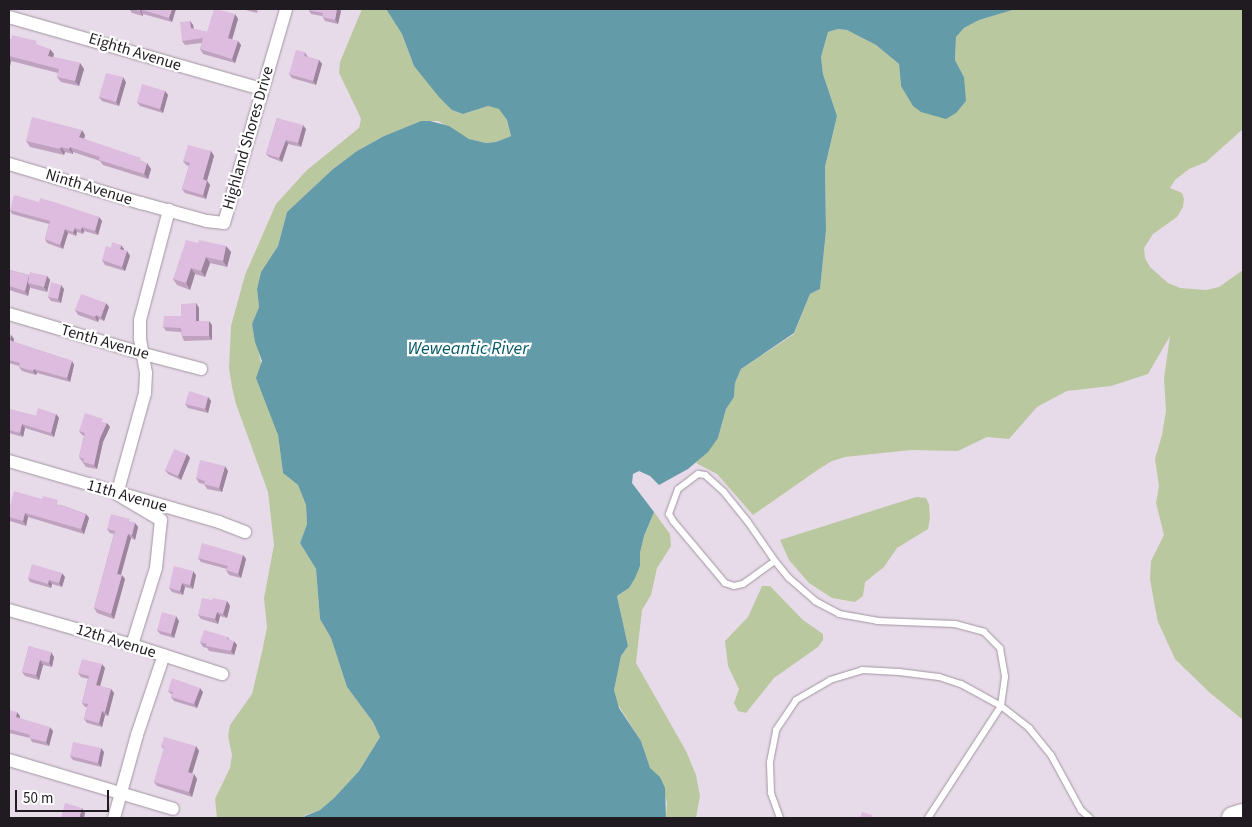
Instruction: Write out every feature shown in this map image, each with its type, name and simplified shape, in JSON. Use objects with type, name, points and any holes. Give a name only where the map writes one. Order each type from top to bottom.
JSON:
[{"type":"highway","points":[[1233,818],[1243,815]]},
{"type":"street","name":"Highland Shores Drive","points":[[169,210],[224,223],[261,89],[286,9]]},
{"type":"street","name":"Eighth Avenue","points":[[9,17],[261,89]]},
{"type":"street","name":"Ninth Avenue","points":[[9,164],[169,210]]},
{"type":"street","points":[[132,645],[156,568],[161,520],[118,494],[145,393],[146,373],[140,338],[140,320],[169,210]]},
{"type":"street","name":"Tenth Avenue","points":[[9,314],[144,354],[201,368]]},
{"type":"street","name":"11th Avenue","points":[[9,461],[244,532]]},
{"type":"street","name":"12th Avenue","points":[[9,610],[132,645],[222,674]]},
{"type":"street","points":[[114,818],[164,655]]},
{"type":"street","points":[[9,760],[173,808]]},
{"type":"lane","points":[[775,561],[743,584],[734,586],[724,583],[669,514],[678,489],[698,474],[705,475],[724,492],[789,578],[815,601],[839,614],[877,621],[955,624],[984,632],[1000,648],[1005,677],[1001,706],[928,818]]},
{"type":"lane","points":[[780,818],[771,793],[770,762],[776,730],[796,700],[830,680],[862,670],[940,677],[961,684],[1001,706],[1029,728],[1051,755],[1081,810],[1090,818]]},
{"type":"green space","points":[[362,9],[386,9],[402,34],[414,66],[452,110],[463,114],[488,106],[500,109],[507,120],[511,136],[496,142],[486,143],[469,139],[438,121],[421,121],[384,136],[357,151],[333,169],[287,212],[278,246],[261,272],[257,289],[259,307],[252,324],[278,435],[283,473],[298,485],[306,505],[307,524],[300,543],[316,569],[320,619],[331,638],[347,687],[373,722],[380,737],[359,771],[334,798],[320,810],[305,815],[304,818],[217,818],[215,799],[230,768],[232,755],[228,736],[230,725],[252,694],[262,652],[267,627],[264,598],[274,545],[268,492],[236,404],[232,387],[229,368],[231,326],[245,275],[276,204],[307,170],[359,128],[361,119],[339,73],[340,62]]},
{"type":"green space","points":[[1016,9],[1243,9],[1243,129],[1206,162],[1189,169],[1175,180],[1170,188],[1182,193],[1184,199],[1183,207],[1177,217],[1153,234],[1144,248],[1145,258],[1150,267],[1168,283],[1180,288],[1206,290],[1219,287],[1243,270],[1243,720],[1209,692],[1175,659],[1158,622],[1154,602],[1150,579],[1151,561],[1164,535],[1156,503],[1159,486],[1155,459],[1166,411],[1164,378],[1170,336],[1148,374],[1111,386],[1067,391],[1037,407],[1009,439],[987,437],[958,451],[911,450],[845,457],[832,461],[819,469],[753,515],[717,474],[696,463],[718,438],[726,409],[734,397],[735,383],[741,369],[794,334],[810,294],[820,289],[826,231],[825,167],[837,116],[823,74],[821,57],[828,32],[838,29],[847,30],[876,45],[899,64],[901,86],[964,77],[955,60],[956,37],[964,28],[979,20]]},
{"type":"green space","points":[[916,497],[926,498],[929,504],[930,518],[928,529],[897,548],[884,567],[865,582],[863,596],[855,602],[832,598],[809,583],[789,560],[780,540]]},
{"type":"green space","points":[[654,512],[670,534],[671,546],[657,568],[651,595],[642,610],[636,663],[686,751],[696,775],[700,796],[696,818],[666,818],[667,803],[660,777],[650,769],[641,741],[615,700],[614,690],[621,656],[628,646],[617,596],[629,588],[640,566],[640,553],[644,536]]},
{"type":"green space","points":[[762,586],[770,586],[803,620],[823,634],[823,640],[818,647],[774,678],[746,713],[738,711],[734,703],[739,689],[728,666],[725,641],[748,617]]},
{"type":"water","name":"Weweantic River","points":[[386,9],[1016,9],[979,20],[964,28],[956,37],[955,60],[964,77],[966,101],[956,113],[946,119],[921,112],[913,106],[901,86],[899,64],[876,45],[847,30],[838,29],[828,32],[821,57],[823,74],[837,116],[825,167],[826,231],[820,289],[810,294],[794,333],[741,369],[735,383],[734,397],[726,409],[718,438],[708,452],[688,469],[659,485],[650,476],[639,471],[633,474],[632,483],[654,512],[644,536],[640,553],[640,566],[635,578],[629,588],[617,596],[628,646],[621,656],[614,690],[619,708],[641,741],[650,768],[660,777],[665,788],[666,818],[304,818],[320,810],[334,798],[359,771],[380,737],[373,722],[347,687],[331,638],[320,619],[316,569],[300,543],[307,524],[306,505],[298,485],[283,473],[278,435],[256,378],[262,361],[255,342],[252,324],[259,307],[257,289],[261,272],[278,246],[287,212],[333,169],[357,151],[384,136],[421,121],[430,121],[449,126],[469,139],[486,143],[496,142],[511,136],[507,120],[499,109],[488,106],[463,114],[452,110],[439,97],[414,66],[402,34]]},
{"type":"building","points":[[140,9],[172,9],[169,18]]},
{"type":"building","points":[[214,9],[235,14],[228,38],[238,41],[232,59],[200,49],[203,38],[182,41],[180,22],[190,21],[191,28],[207,32]]},
{"type":"building","points":[[308,9],[337,9],[335,20],[322,17],[323,13]]},
{"type":"building","points":[[12,35],[37,41],[36,44],[50,49],[48,56],[80,63],[75,81],[57,77],[59,69],[9,56],[9,39],[11,40]]},
{"type":"building","points":[[296,50],[305,52],[304,56],[319,60],[313,81],[289,74]]},
{"type":"building","points":[[106,73],[123,77],[116,102],[99,97]]},
{"type":"building","points":[[142,84],[165,91],[160,109],[137,102]]},
{"type":"building","points":[[32,117],[82,130],[79,137],[141,158],[140,161],[147,163],[144,174],[99,160],[100,157],[70,147],[69,149],[61,147],[60,149],[26,141]]},
{"type":"building","points":[[277,118],[303,125],[298,143],[286,140],[279,158],[266,154]]},
{"type":"building","points":[[188,145],[211,151],[203,179],[207,181],[203,195],[182,189],[190,163],[183,161]]},
{"type":"building","points":[[14,195],[39,202],[40,198],[99,217],[95,231],[82,227],[81,230],[75,228],[73,232],[65,229],[60,245],[45,239],[50,221],[10,210]]},
{"type":"building","points":[[186,240],[198,243],[199,240],[226,246],[223,261],[206,257],[201,271],[191,268],[186,283],[173,279]]},
{"type":"building","points":[[112,242],[121,245],[120,249],[127,251],[122,267],[102,260],[106,246],[111,248]]},
{"type":"building","points":[[9,270],[29,275],[25,291],[9,286]]},
{"type":"building","points":[[30,272],[47,276],[44,287],[28,283]]},
{"type":"building","points":[[51,282],[61,285],[58,299],[48,297]]},
{"type":"building","points":[[81,294],[106,303],[101,317],[96,315],[95,317],[75,310]]},
{"type":"building","points":[[196,303],[196,321],[209,321],[209,336],[182,336],[181,328],[163,327],[164,316],[181,316],[181,304]]},
{"type":"building","points":[[9,334],[11,335],[10,340],[14,342],[72,361],[67,378],[19,367],[20,363],[9,360]]},
{"type":"building","points":[[189,391],[208,397],[205,409],[185,404]]},
{"type":"building","points":[[38,408],[56,414],[51,433],[22,424],[20,433],[9,430],[9,409],[36,416]]},
{"type":"building","points":[[85,413],[103,419],[102,422],[107,423],[100,438],[94,465],[83,462],[84,459],[79,457],[85,433],[79,431]]},
{"type":"building","points":[[174,449],[187,454],[178,476],[165,470]]},
{"type":"building","points":[[200,460],[225,466],[219,488],[204,484],[205,481],[196,478]]},
{"type":"building","points":[[14,491],[42,499],[43,496],[58,500],[57,504],[86,514],[81,529],[25,513],[23,521],[9,517]]},
{"type":"building","points":[[111,514],[130,519],[129,521],[135,523],[132,535],[128,534],[117,574],[122,575],[111,614],[94,608],[115,531],[107,529]]},
{"type":"building","points":[[202,543],[243,555],[238,574],[226,570],[228,566],[198,558]]},
{"type":"building","points":[[32,564],[62,573],[59,583],[49,580],[48,584],[28,578]]},
{"type":"building","points":[[174,566],[193,571],[190,585],[182,583],[180,591],[169,588]]},
{"type":"building","points":[[202,598],[227,601],[223,614],[217,612],[215,619],[198,615]]},
{"type":"building","points":[[162,612],[176,616],[171,634],[157,630]]},
{"type":"building","points":[[204,630],[228,637],[227,639],[234,641],[231,651],[206,646],[207,644],[200,642]]},
{"type":"building","points":[[29,646],[51,652],[49,663],[40,660],[36,675],[22,672]]},
{"type":"building","points":[[82,659],[102,664],[96,685],[111,689],[105,712],[102,711],[99,723],[84,719],[88,704],[82,703],[89,676],[78,673]]},
{"type":"building","points":[[172,678],[200,688],[194,704],[171,697],[173,692],[168,691]]},
{"type":"building","points":[[9,710],[17,712],[16,717],[50,727],[46,742],[29,738],[30,735],[9,729]]},
{"type":"building","points":[[164,737],[196,746],[188,772],[194,774],[189,792],[154,782],[164,747],[161,746]]},
{"type":"building","points":[[73,742],[101,748],[98,763],[70,756]]},
{"type":"building","points":[[65,803],[82,808],[79,818],[61,818]]},
{"type":"building","points":[[862,812],[872,815],[871,818],[860,818]]}]
